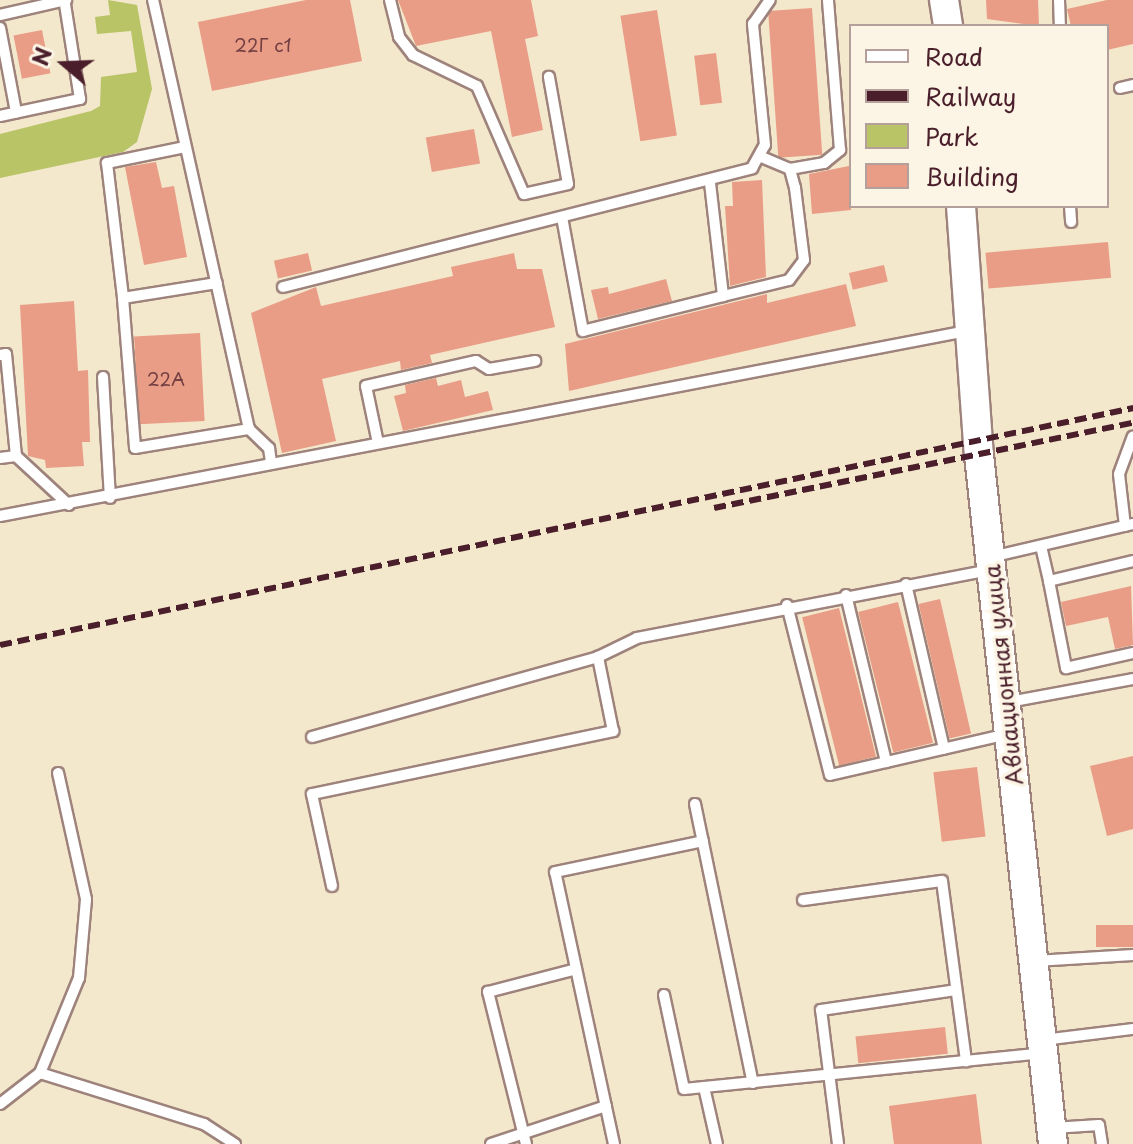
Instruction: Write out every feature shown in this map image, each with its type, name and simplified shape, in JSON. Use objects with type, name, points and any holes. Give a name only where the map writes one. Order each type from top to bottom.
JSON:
[{"type":"main road","points":[[944,0],[948,24]]},
{"type":"main road","name":"Авиационная улица","points":[[961,208],[990,564],[1052,1136]]},
{"type":"lane","points":[[153,0],[249,429],[269,448],[271,462]]},
{"type":"lane","points":[[390,0],[399,37],[413,55],[477,86],[524,194],[568,184],[549,77]]},
{"type":"lane","points":[[762,157],[753,24],[770,0]]},
{"type":"lane","points":[[283,287],[710,183],[762,157],[790,169],[824,163],[840,150],[828,0]]},
{"type":"lane","points":[[1059,0],[1060,24]]},
{"type":"lane","points":[[0,15],[65,2],[80,99],[0,116]]},
{"type":"lane","points":[[0,28],[16,112]]},
{"type":"lane","points":[[1120,88],[1133,85]]},
{"type":"lane","points":[[185,147],[107,163],[123,298],[135,448],[249,429]]},
{"type":"lane","points":[[562,217],[583,331],[780,284],[801,268],[790,169]]},
{"type":"lane","points":[[710,183],[723,296]]},
{"type":"lane","points":[[1070,208],[1071,222]]},
{"type":"lane","points":[[123,298],[217,283]]},
{"type":"lane","points":[[0,516],[110,498],[271,462],[969,331]]},
{"type":"lane","points":[[0,355],[6,354],[16,456],[69,505]]},
{"type":"lane","points":[[378,443],[366,386],[476,361],[489,369],[535,361]]},
{"type":"lane","points":[[103,377],[110,498]]},
{"type":"lane","points":[[312,737],[598,657],[637,638],[787,605],[906,584],[1129,525],[1119,474],[1133,436]]},
{"type":"lane","points":[[0,458],[16,456]]},
{"type":"lane","points":[[1041,546],[1066,668],[1133,653]]},
{"type":"lane","points":[[1049,581],[1133,561]]},
{"type":"lane","points":[[906,584],[944,749]]},
{"type":"lane","points":[[846,595],[886,762]]},
{"type":"lane","points":[[787,605],[830,775],[1008,734]]},
{"type":"lane","points":[[332,886],[312,794],[613,731],[598,657]]},
{"type":"lane","points":[[1006,702],[1133,679]]},
{"type":"lane","points":[[0,1104],[40,1073],[79,978],[86,899],[58,773]]},
{"type":"lane","points":[[695,804],[753,1083]]},
{"type":"lane","points":[[614,1144],[555,872],[703,841]]},
{"type":"lane","points":[[803,900],[942,881],[966,1061]]},
{"type":"lane","points":[[1033,961],[1133,955]]},
{"type":"lane","points":[[524,1139],[488,992],[576,969]]},
{"type":"lane","points":[[838,1144],[821,1010],[956,990]]},
{"type":"lane","points":[[664,995],[684,1089],[966,1061],[1133,1029]]},
{"type":"lane","points":[[40,1073],[204,1124],[235,1144]]},
{"type":"lane","points":[[704,1087],[717,1144]]},
{"type":"lane","points":[[491,1144],[524,1139],[606,1106]]},
{"type":"lane","points":[[1052,1136],[1099,1125],[1102,1144]]},
{"type":"green space","points":[[108,0],[137,5],[152,89],[137,142],[123,152],[0,178],[0,134],[91,111],[100,106],[101,77],[137,72],[131,31],[97,34],[95,17],[110,15]]},
{"type":"building","points":[[306,0],[350,0],[362,61],[212,91],[198,22]]},
{"type":"building","points":[[398,0],[531,0],[538,36],[525,39],[543,130],[512,137],[491,31],[416,46]]},
{"type":"building","points":[[986,0],[1038,0],[1039,24],[987,19]]},
{"type":"building","points":[[1107,0],[1133,0],[1133,44],[1109,50],[1109,24],[1071,24],[1067,9]]},
{"type":"building","points":[[812,8],[822,155],[778,158],[768,11]]},
{"type":"building","points":[[657,10],[677,135],[640,141],[620,16]]},
{"type":"building","points":[[42,30],[50,73],[22,79],[14,36]]},
{"type":"building","points":[[716,53],[722,103],[700,105],[694,56]]},
{"type":"building","points":[[474,129],[480,163],[432,172],[426,138]]},
{"type":"building","points":[[156,162],[162,188],[174,186],[187,257],[144,265],[125,167]]},
{"type":"building","points":[[849,166],[851,210],[812,214],[809,174]]},
{"type":"building","points":[[762,180],[766,277],[730,286],[725,206],[733,206],[732,182]]},
{"type":"building","points":[[1108,242],[1111,278],[989,289],[985,253]]},
{"type":"building","points":[[308,253],[312,271],[278,278],[274,261]]},
{"type":"building","points":[[514,253],[517,269],[542,269],[555,327],[430,355],[432,363],[401,370],[400,361],[322,379],[336,441],[282,453],[251,313],[316,287],[321,306],[453,276],[451,267]]},
{"type":"building","points":[[884,265],[888,282],[853,290],[849,273]]},
{"type":"building","points":[[666,279],[672,301],[598,319],[591,290],[608,287],[609,294]]},
{"type":"building","points":[[846,284],[856,326],[569,391],[565,344],[767,294],[767,303]]},
{"type":"building","points":[[74,301],[78,371],[88,370],[90,442],[82,442],[84,466],[46,468],[45,460],[28,456],[20,305]]},
{"type":"building","points":[[200,333],[205,421],[139,424],[134,336]]},
{"type":"building","points":[[436,378],[438,386],[461,380],[465,397],[488,391],[493,410],[403,431],[394,396],[406,393],[405,385]]},
{"type":"building","points":[[1131,586],[1133,645],[1115,649],[1108,617],[1066,626],[1061,602]]},
{"type":"building","points":[[940,599],[971,733],[950,738],[919,604]]},
{"type":"building","points":[[898,602],[933,743],[893,753],[858,612]]},
{"type":"building","points":[[839,608],[876,756],[839,766],[802,617]]},
{"type":"building","points":[[1133,756],[1133,829],[1107,836],[1090,766]]},
{"type":"building","points":[[977,767],[986,836],[942,842],[933,772]]},
{"type":"building","points":[[1096,925],[1133,925],[1133,947],[1096,947]]},
{"type":"building","points":[[945,1027],[948,1054],[858,1063],[855,1036]]},
{"type":"building","points":[[976,1094],[982,1144],[894,1144],[889,1106]]},
{"type":"railway","points":[[0,645],[1133,408]]},
{"type":"railway","points":[[714,508],[1133,423]]}]
